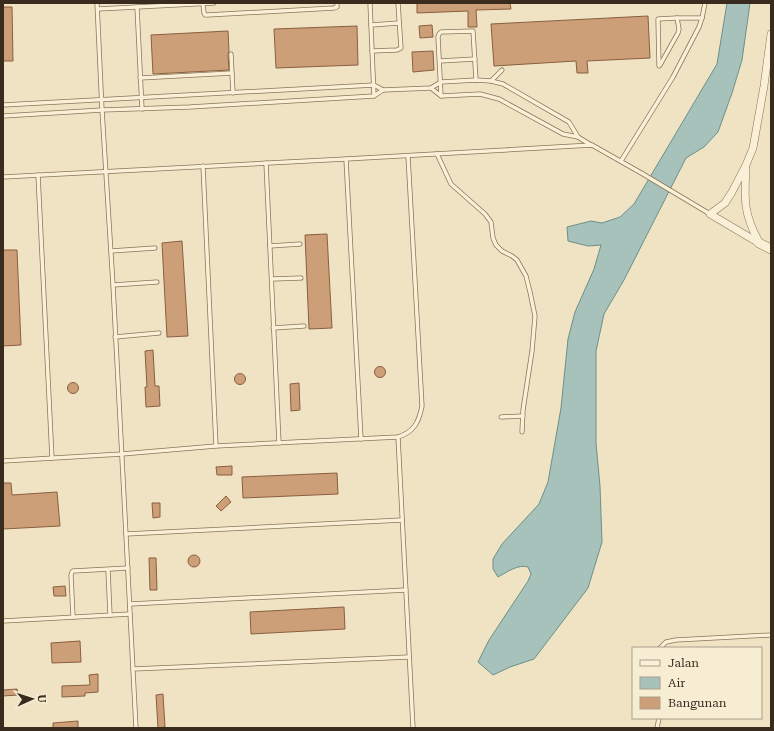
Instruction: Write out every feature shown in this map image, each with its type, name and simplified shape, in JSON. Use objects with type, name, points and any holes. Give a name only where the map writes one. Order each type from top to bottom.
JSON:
[{"type":"street","points":[[771,34],[753,148],[746,165],[725,203],[710,214],[771,249]]},
{"type":"street","points":[[746,165],[744,198],[747,214],[759,243]]},
{"type":"lane","points":[[97,3],[101,100],[111,251],[136,728]]},
{"type":"lane","points":[[98,9],[213,3]]},
{"type":"lane","points":[[203,4],[204,13],[207,15],[334,8],[337,7],[337,3]]},
{"type":"lane","points":[[370,3],[374,96]]},
{"type":"lane","points":[[372,51],[401,48],[398,3]]},
{"type":"lane","points":[[620,161],[673,77],[699,27],[705,3]]},
{"type":"lane","points":[[137,7],[142,108]]},
{"type":"lane","points":[[677,18],[679,29],[678,34],[659,66],[658,18],[677,18],[702,18]]},
{"type":"lane","points":[[371,25],[399,23]]},
{"type":"lane","points":[[442,96],[438,36],[441,32],[473,31],[476,80]]},
{"type":"lane","points":[[231,54],[233,93]]},
{"type":"lane","points":[[440,61],[475,59]]},
{"type":"lane","points":[[491,81],[502,70]]},
{"type":"lane","points":[[140,78],[232,73]]},
{"type":"lane","points":[[3,116],[374,96],[383,90],[431,88],[441,82],[476,80],[491,81],[503,84],[569,122],[578,137]]},
{"type":"lane","points":[[3,105],[374,85],[383,90]]},
{"type":"lane","points":[[431,88],[442,96],[480,94],[499,99],[563,134],[578,137],[710,214]]},
{"type":"lane","points":[[3,177],[266,164],[592,145]]},
{"type":"lane","points":[[437,154],[451,184],[485,214],[491,222],[493,238],[496,245],[502,251],[517,260],[526,276],[535,316],[522,432]]},
{"type":"lane","points":[[3,461],[122,454],[216,446],[398,437],[406,435],[415,427],[420,416],[422,406],[408,156]]},
{"type":"lane","points":[[346,159],[361,439]]},
{"type":"lane","points":[[266,164],[279,443]]},
{"type":"lane","points":[[203,166],[216,446]]},
{"type":"lane","points":[[38,175],[52,458]]},
{"type":"lane","points":[[270,246],[300,244]]},
{"type":"lane","points":[[111,251],[155,248]]},
{"type":"lane","points":[[272,279],[301,278]]},
{"type":"lane","points":[[112,284],[157,282]]},
{"type":"lane","points":[[273,328],[304,326]]},
{"type":"lane","points":[[115,336],[159,333]]},
{"type":"lane","points":[[502,417],[523,416]]},
{"type":"lane","points":[[398,437],[413,728]]},
{"type":"lane","points":[[126,534],[402,520]]},
{"type":"lane","points":[[73,617],[71,575],[73,571],[128,568]]},
{"type":"lane","points":[[108,570],[110,615]]},
{"type":"lane","points":[[130,604],[406,590]]},
{"type":"lane","points":[[3,621],[130,614]]},
{"type":"lane","points":[[661,647],[666,642],[676,640],[771,635]]},
{"type":"lane","points":[[133,669],[410,657]]},
{"type":"water","points":[[727,3],[750,3],[742,60],[718,132],[704,147],[686,158],[624,280],[604,314],[596,351],[596,443],[600,486],[602,542],[588,588],[534,659],[510,667],[493,675],[478,662],[489,640],[528,581],[531,574],[528,567],[524,566],[513,569],[498,577],[493,569],[493,559],[502,544],[539,504],[548,482],[561,408],[568,339],[575,312],[594,269],[601,245],[588,246],[568,241],[567,227],[591,221],[602,223],[620,217],[634,204],[717,64]]},
{"type":"building","points":[[417,3],[510,3],[511,9],[476,10],[477,27],[468,27],[468,11],[417,13]]},
{"type":"building","points":[[3,7],[12,7],[13,61],[3,61]]},
{"type":"building","points":[[648,16],[650,58],[587,61],[588,73],[577,73],[576,61],[494,66],[491,24]]},
{"type":"building","points":[[432,25],[433,37],[420,38],[419,26]]},
{"type":"building","points":[[357,26],[358,65],[276,68],[274,29]]},
{"type":"building","points":[[228,31],[229,70],[153,74],[151,35]]},
{"type":"building","points":[[433,51],[434,70],[413,72],[412,52]]},
{"type":"building","points":[[327,234],[332,328],[309,329],[305,235]]},
{"type":"building","points":[[182,241],[188,336],[167,337],[162,243]]},
{"type":"building","points":[[3,250],[17,250],[21,345],[3,346]]},
{"type":"building","points":[[153,350],[155,386],[159,386],[160,406],[146,407],[145,387],[147,387],[145,351]]},
{"type":"building","points":[[380,366],[384,368],[386,372],[384,376],[380,378],[376,376],[374,372],[376,368]]},
{"type":"building","points":[[240,373],[244,375],[246,379],[244,383],[240,385],[236,383],[234,379],[236,375]]},
{"type":"building","points":[[73,382],[77,384],[79,388],[77,392],[73,394],[69,392],[67,388],[69,384]]},
{"type":"building","points":[[299,383],[300,410],[291,411],[290,384]]},
{"type":"building","points":[[232,466],[232,475],[217,475],[216,467]]},
{"type":"building","points":[[337,473],[338,494],[243,498],[242,477]]},
{"type":"building","points":[[3,483],[11,483],[12,495],[57,492],[60,526],[3,529]]},
{"type":"building","points":[[226,496],[231,502],[221,511],[216,506]]},
{"type":"building","points":[[152,503],[160,503],[160,517],[153,518]]},
{"type":"building","points":[[194,555],[198,557],[200,561],[198,565],[194,567],[190,565],[188,561],[190,557]]},
{"type":"building","points":[[149,558],[156,558],[157,590],[150,590]]},
{"type":"building","points":[[65,586],[66,596],[54,596],[53,587]]},
{"type":"building","points":[[344,607],[345,629],[251,634],[250,612]]},
{"type":"building","points":[[80,641],[81,662],[52,663],[51,643]]},
{"type":"building","points":[[98,674],[98,692],[85,693],[85,696],[62,697],[62,686],[90,685],[89,675]]},
{"type":"building","points":[[17,689],[18,695],[3,696],[3,690]]},
{"type":"building","points":[[163,694],[165,727],[158,728],[156,695]]},
{"type":"building","points":[[78,721],[78,728],[53,728],[53,723]]}]
